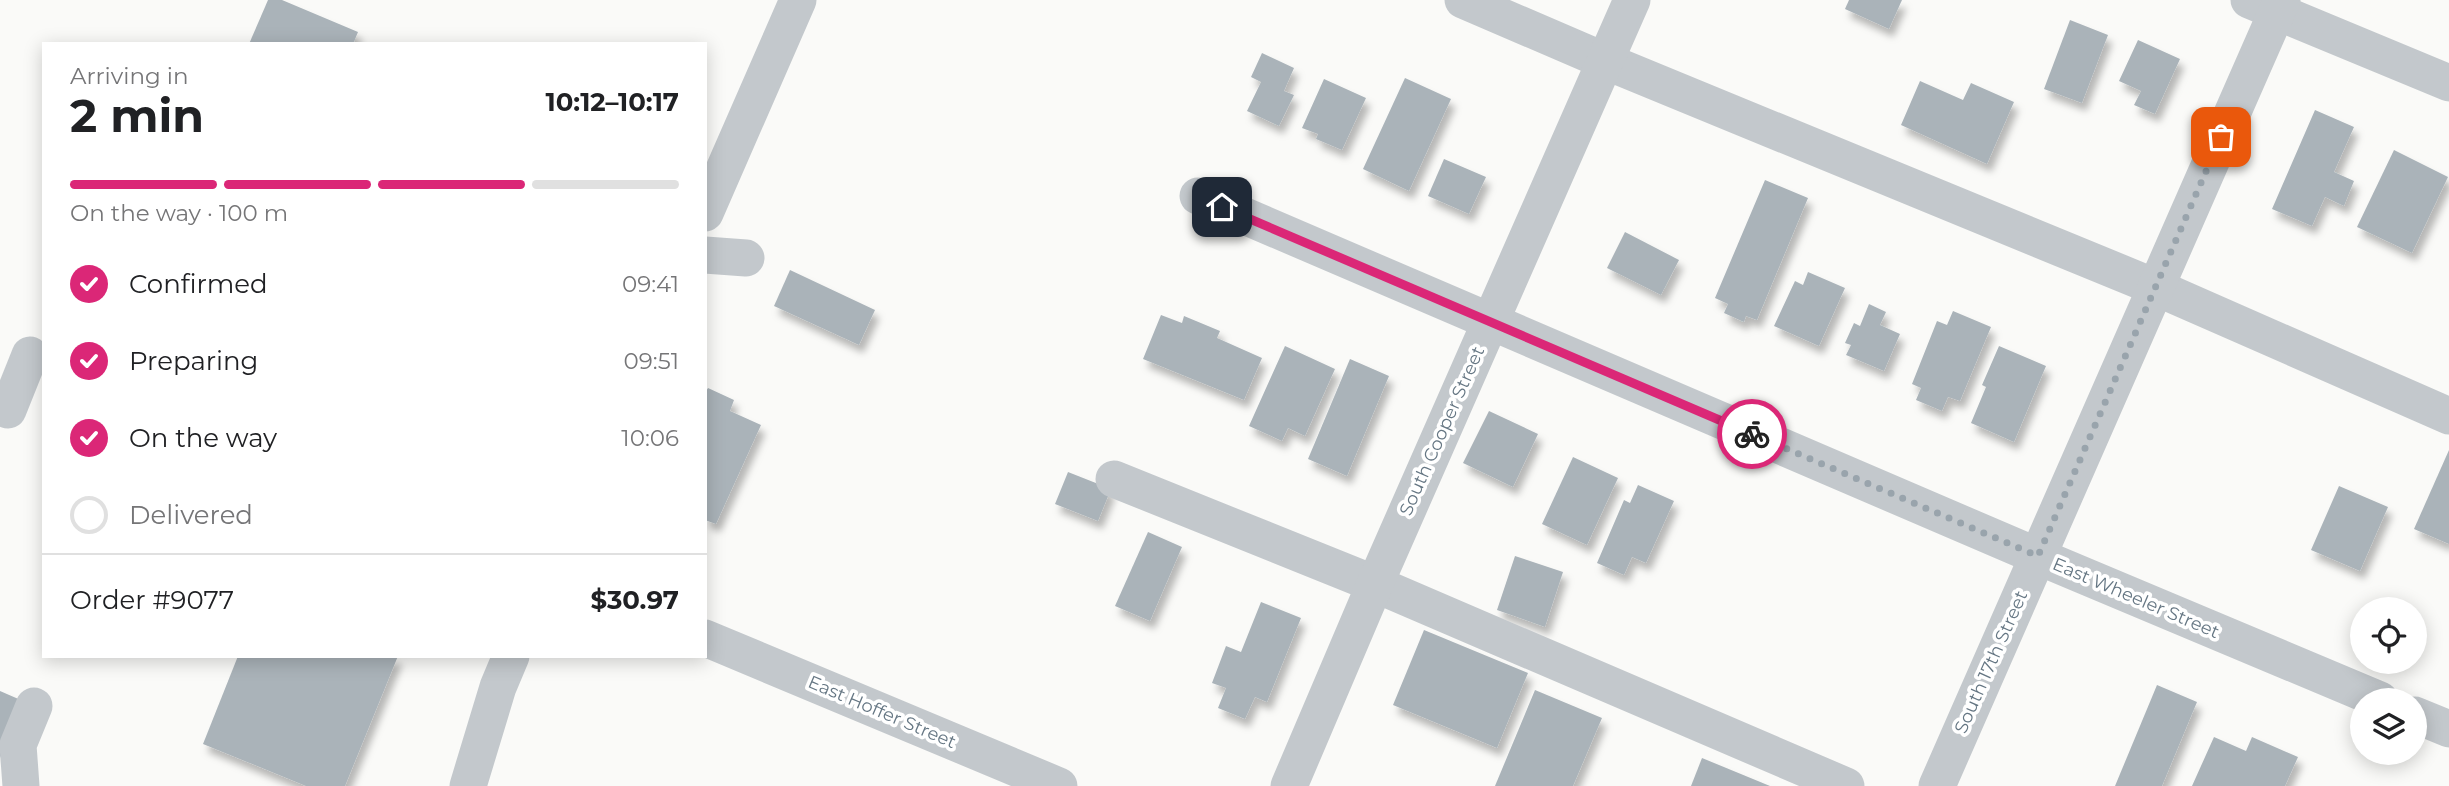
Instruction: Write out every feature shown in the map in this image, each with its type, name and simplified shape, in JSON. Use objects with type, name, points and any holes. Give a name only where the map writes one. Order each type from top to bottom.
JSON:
[{"type":"street","points":[[707,208],[798,0]]},
{"type":"street","points":[[1463,0],[2155,287],[2449,416]]},
{"type":"street","name":"South Cooper Street","points":[[1289,786],[1489,322],[1632,0]]},
{"type":"street","points":[[2269,4],[2449,83]]},
{"type":"street","name":"South 17th Street","points":[[1937,786],[2155,287],[2269,4]]},
{"type":"street","name":"East Wheeler Street","points":[[1198,196],[2352,688]]},
{"type":"street","points":[[707,255],[746,258]]},
{"type":"street","points":[[8,410],[24,353]]},
{"type":"street","points":[[1114,479],[1375,584],[1846,786]]},
{"type":"street","name":"East Hoffer Street","points":[[707,639],[1059,786]]},
{"type":"street","points":[[468,786],[498,687],[510,658]]},
{"type":"street","points":[[21,786],[18,745],[34,706]]},
{"type":"street","points":[[2427,720],[2449,729]]},
{"type":"building","points":[[268,0],[282,0],[358,32],[354,42],[250,42]]},
{"type":"building","points":[[1849,0],[1902,0],[1889,29],[1845,9]]},
{"type":"building","points":[[2070,20],[2108,35],[2082,103],[2044,89]]},
{"type":"building","points":[[2138,40],[2180,59],[2155,114],[2134,105],[2141,91],[2119,81]]},
{"type":"building","points":[[1262,53],[1294,68],[1284,91],[1294,95],[1279,126],[1247,111],[1261,82],[1251,77]]},
{"type":"building","points":[[1405,78],[1451,99],[1409,191],[1363,169]]},
{"type":"building","points":[[1324,79],[1366,98],[1342,150],[1316,139],[1318,134],[1302,128]]},
{"type":"building","points":[[1920,81],[1963,100],[1971,83],[2014,102],[1987,164],[1901,125]]},
{"type":"building","points":[[2315,110],[2354,127],[2334,172],[2354,181],[2344,206],[2325,197],[2312,226],[2272,209]]},
{"type":"building","points":[[2394,150],[2448,177],[2412,253],[2357,227]]},
{"type":"building","points":[[1444,159],[1486,177],[1469,214],[1428,196]]},
{"type":"building","points":[[1765,180],[1808,198],[1757,320],[1746,316],[1744,322],[1724,313],[1728,304],[1715,298]]},
{"type":"building","points":[[1625,232],[1679,260],[1661,295],[1607,268]]},
{"type":"building","points":[[790,270],[875,310],[859,345],[774,306]]},
{"type":"building","points":[[1808,272],[1845,288],[1819,346],[1774,326],[1795,281],[1803,285]]},
{"type":"building","points":[[1869,304],[1886,312],[1880,325],[1900,334],[1884,371],[1846,355],[1851,345],[1845,343],[1854,323],[1860,326]]},
{"type":"building","points":[[1953,311],[1991,327],[1960,401],[1948,397],[1942,411],[1916,400],[1921,388],[1912,384],[1937,321],[1947,325]]},
{"type":"building","points":[[1161,315],[1182,323],[1184,316],[1220,331],[1217,338],[1262,358],[1244,400],[1143,359]]},
{"type":"building","points":[[1285,346],[1335,369],[1305,436],[1288,428],[1282,441],[1249,426]]},
{"type":"building","points":[[1999,346],[2046,366],[2014,442],[1971,423],[1986,387],[1982,385]]},
{"type":"building","points":[[1350,359],[1389,376],[1347,476],[1308,459]]},
{"type":"building","points":[[707,390],[734,400],[730,411],[761,425],[716,524],[707,521]]},
{"type":"building","points":[[1489,411],[1538,434],[1513,487],[1463,463]]},
{"type":"building","points":[[2449,450],[2449,544],[2414,529]]},
{"type":"building","points":[[1573,457],[1618,478],[1587,545],[1542,524]]},
{"type":"building","points":[[1068,472],[1111,489],[1098,521],[1055,504]]},
{"type":"building","points":[[1638,485],[1674,501],[1646,563],[1632,557],[1624,575],[1597,563],[1624,500],[1630,503]]},
{"type":"building","points":[[2339,486],[2388,507],[2360,571],[2311,550]]},
{"type":"building","points":[[1148,532],[1182,547],[1150,621],[1115,606]]},
{"type":"building","points":[[1515,556],[1563,572],[1545,627],[1497,610]]},
{"type":"building","points":[[1261,602],[1301,618],[1267,702],[1255,697],[1245,719],[1218,708],[1226,688],[1212,683],[1226,646],[1241,652]]},
{"type":"building","points":[[1424,630],[1528,673],[1497,748],[1393,705]]},
{"type":"building","points":[[237,658],[397,658],[345,786],[306,786],[203,744]]},
{"type":"building","points":[[2157,685],[2197,702],[2162,786],[2115,786]]},
{"type":"building","points":[[1535,690],[1602,718],[1573,786],[1495,786]]},
{"type":"building","points":[[0,691],[23,701],[0,758]]},
{"type":"building","points":[[2214,737],[2246,751],[2252,737],[2298,757],[2285,786],[2192,786]]},
{"type":"building","points":[[1702,758],[1770,786],[1691,786]]},
{"type":"way so far","points":[[1752,434],[2038,556],[2221,137]]},
{"type":"route","points":[[1222,207],[1752,434]]}]
